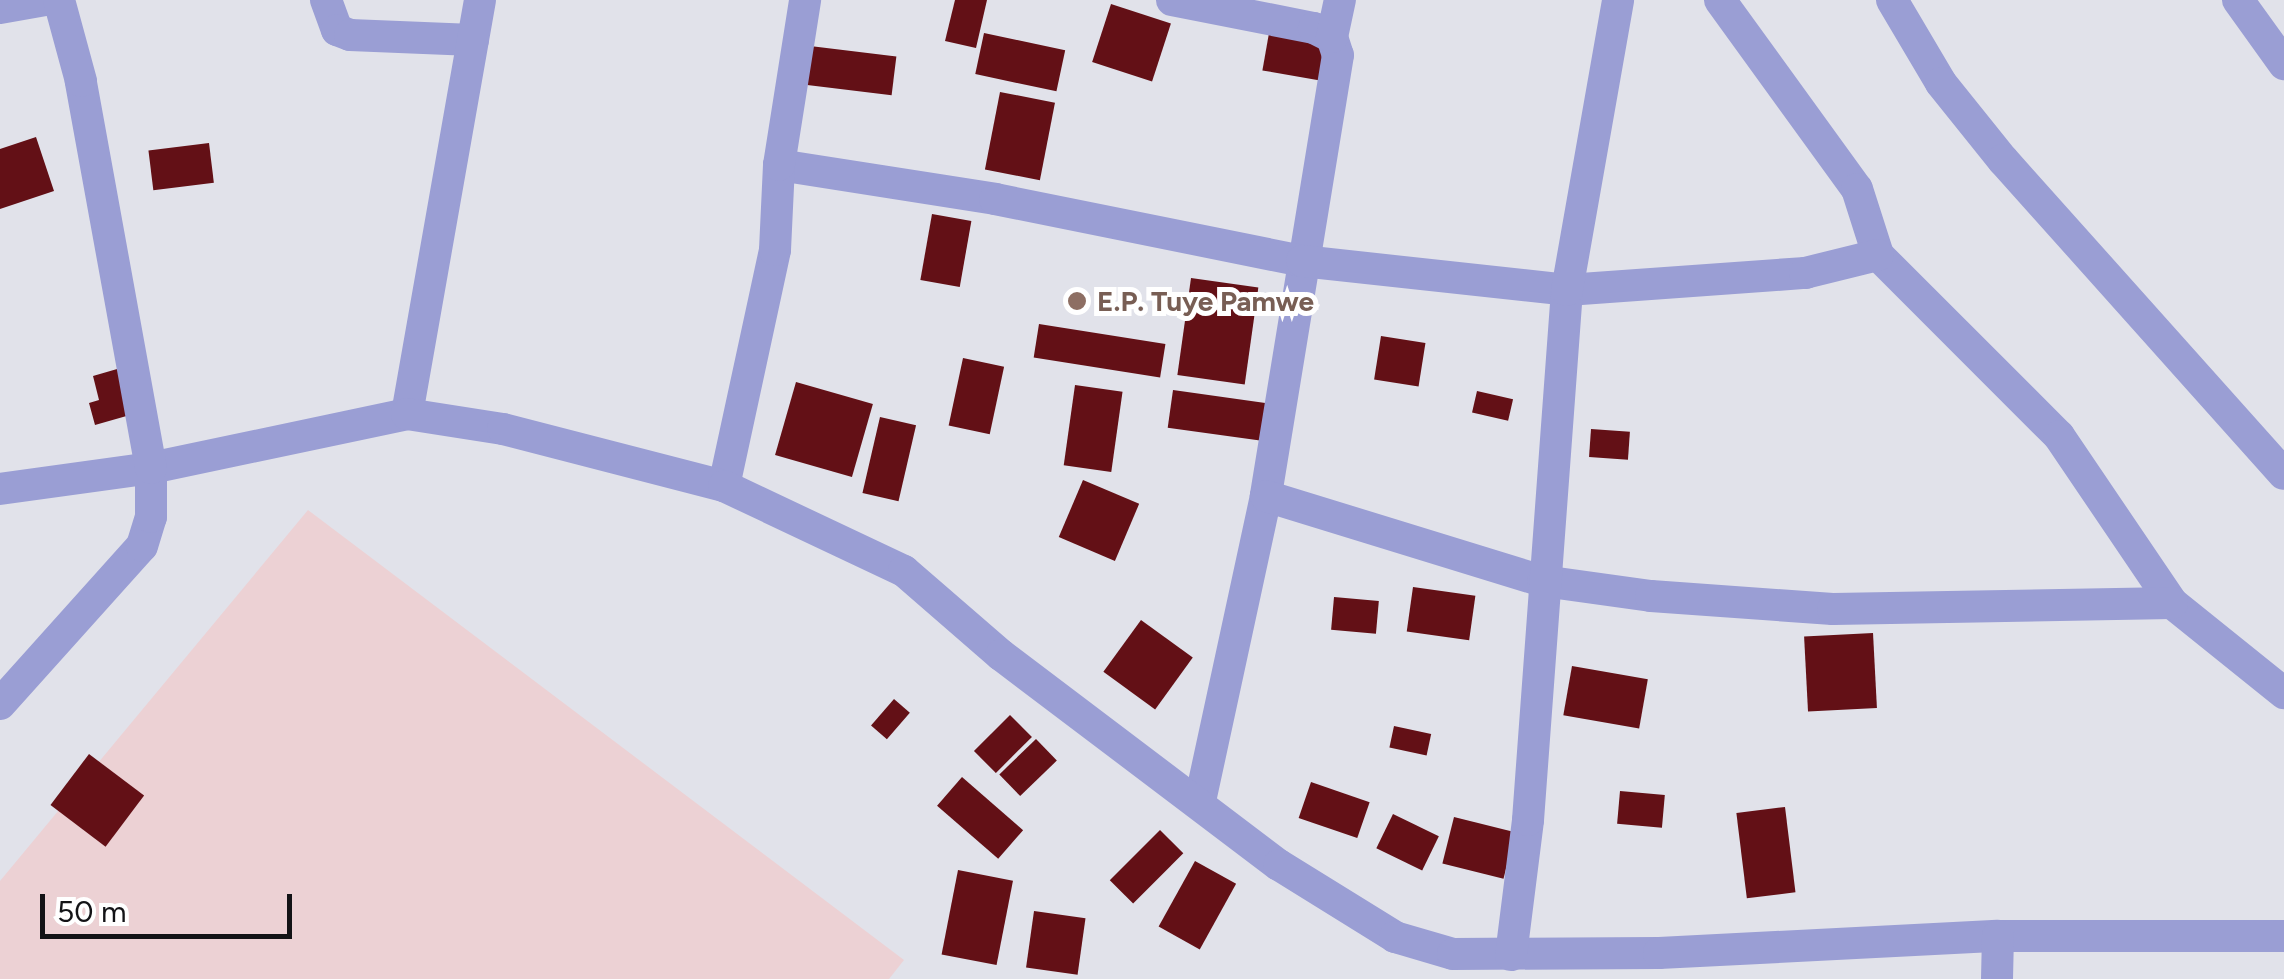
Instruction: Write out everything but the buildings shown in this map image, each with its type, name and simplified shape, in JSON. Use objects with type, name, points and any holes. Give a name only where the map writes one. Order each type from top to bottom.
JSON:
[{"type":"street","points":[[0,8],[45,0]]},
{"type":"street","points":[[0,704],[142,546],[151,517],[151,468],[81,81],[59,0]]},
{"type":"street","points":[[326,0],[337,30],[350,35],[472,40]]},
{"type":"street","points":[[407,414],[480,0]]},
{"type":"street","points":[[724,486],[775,250],[779,165],[805,0]]},
{"type":"street","points":[[1172,0],[1332,37]]},
{"type":"street","points":[[1200,800],[1266,496],[1338,55],[1332,37],[1340,0]]},
{"type":"street","points":[[1511,956],[1528,820],[1543,581],[1568,290],[1618,0]]},
{"type":"street","points":[[1720,0],[1857,189],[1878,255],[2059,436],[2172,603],[2284,692]]},
{"type":"street","points":[[1892,0],[1940,83],[2003,160],[2284,474]]},
{"type":"street","points":[[2238,0],[2284,64]]},
{"type":"street","points":[[779,165],[995,199],[1302,261],[1568,290],[1805,273],[1878,255]]},
{"type":"street","points":[[0,489],[151,468],[407,414],[502,428],[724,486],[904,570],[1001,654],[1200,800],[1279,866],[1395,937],[1453,954],[1511,956],[1998,936],[2284,936]]},
{"type":"street","points":[[1266,496],[1543,581],[1740,606],[1833,610],[2172,603]]},
{"type":"street","points":[[1996,979],[1998,936]]},
{"type":"shaded area","points":[[308,510],[904,960],[889,979],[0,979],[0,881]]},
{"type":"place","name":"E.P. Tuye Pamwe","points":[[1077,301]]}]
